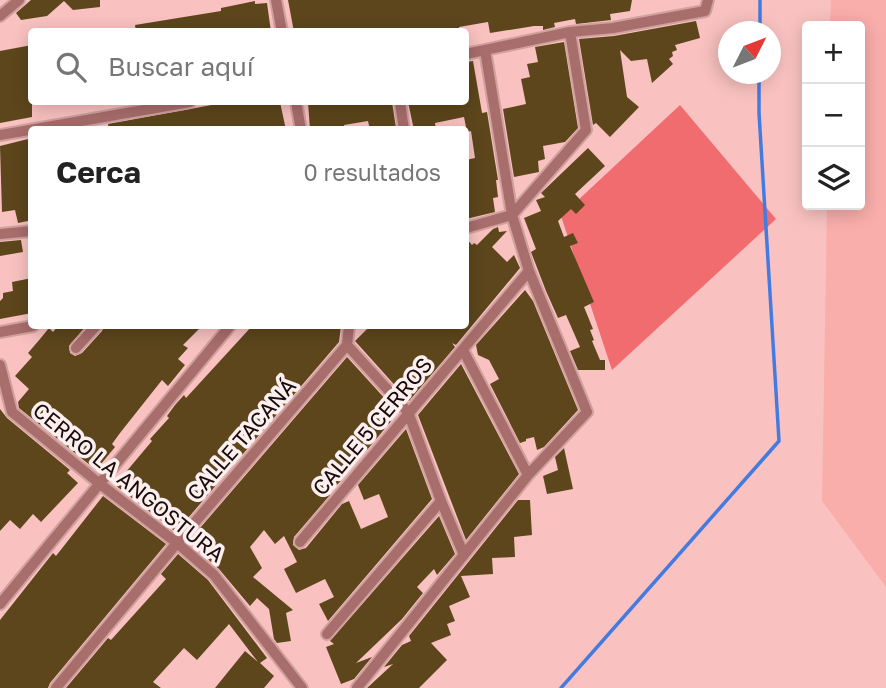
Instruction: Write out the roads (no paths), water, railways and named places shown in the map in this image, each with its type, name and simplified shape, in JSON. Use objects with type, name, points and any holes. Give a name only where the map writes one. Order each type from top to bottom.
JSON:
[{"type":"street","points":[[0,16],[19,0]]},
{"type":"street","points":[[276,0],[281,28]]},
{"type":"street","points":[[469,53],[570,32],[612,28],[706,5]]},
{"type":"street","points":[[469,227],[512,215],[586,131],[570,32]]},
{"type":"street","points":[[357,688],[528,475],[587,412],[529,271],[512,215],[485,50]]},
{"type":"street","points":[[78,125],[175,105]]},
{"type":"street","points":[[297,105],[300,126]]},
{"type":"street","points":[[400,105],[403,126]]},
{"type":"street","points":[[0,135],[28,131]]},
{"type":"street","points":[[0,234],[28,231]]},
{"type":"street","name":"CALLE 5 CERROS","points":[[300,542],[529,271]]},
{"type":"street","points":[[0,332],[28,327]]},
{"type":"street","points":[[76,348],[93,329]]},
{"type":"street","points":[[0,604],[228,329]]},
{"type":"street","points":[[349,329],[347,345],[408,412],[464,555]]},
{"type":"street","name":"CALLE TACANÁ","points":[[56,688],[177,542],[347,345]]},
{"type":"street","points":[[463,349],[528,475]]},
{"type":"street","name":"CERRO LA ANGOSTURA","points":[[0,365],[12,412],[177,542],[214,575],[302,688]]},
{"type":"street","points":[[327,634],[441,501]]},
{"type":"waterway","points":[[760,0],[760,21]]},
{"type":"waterway","points":[[561,688],[779,441],[759,84]]}]
